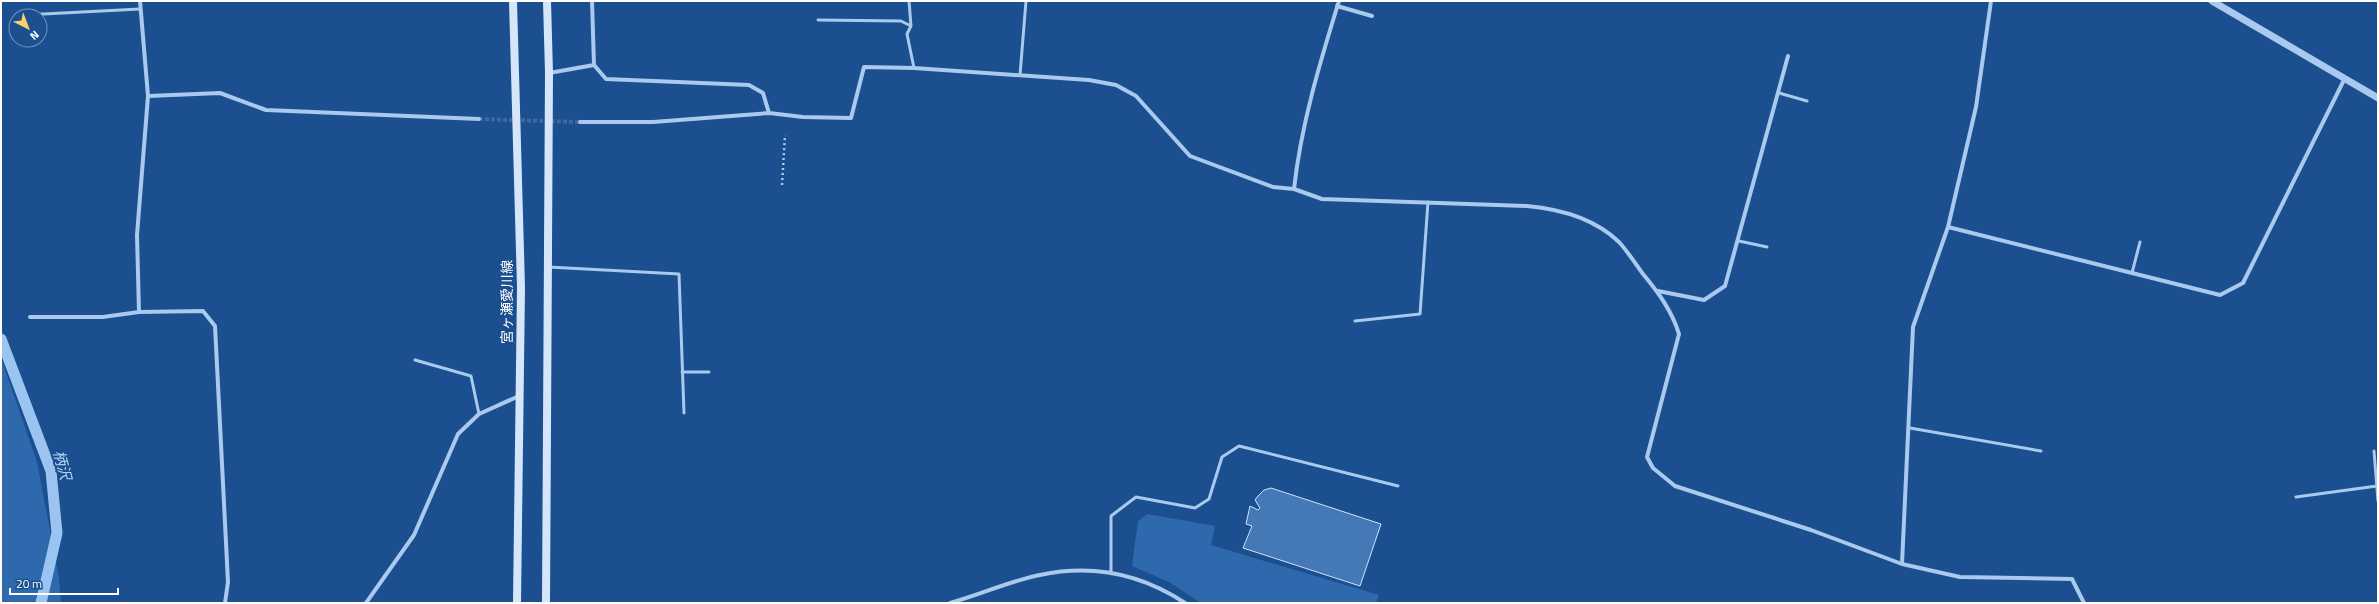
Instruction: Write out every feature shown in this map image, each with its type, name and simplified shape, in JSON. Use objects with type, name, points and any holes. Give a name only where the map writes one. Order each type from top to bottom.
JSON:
[{"type":"main road","name":"宮ヶ瀬愛川線","points":[[513,1],[522,287],[519,396],[517,603]]},
{"type":"main road","points":[[546,603],[549,73],[547,1]]},
{"type":"street","points":[[139,312],[137,235],[148,96],[140,1]]},
{"type":"street","points":[[592,1],[594,65],[606,79],[749,85],[763,93],[769,113]]},
{"type":"street","points":[[1902,564],[1910,428],[1913,327],[1948,227],[1976,107],[1991,1]]},
{"type":"street","points":[[2212,1],[2378,98]]},
{"type":"street","points":[[1294,189],[1297,157],[1325,43],[1338,3],[1372,16]]},
{"type":"street","points":[[1658,291],[1704,300],[1725,286],[1739,241],[1788,56]]},
{"type":"street","points":[[549,73],[594,65]]},
{"type":"street","points":[[580,122],[653,122],[769,113],[851,118],[864,67],[914,68],[1089,80],[1116,85],[1136,96],[1190,156],[1273,187],[1294,189],[1322,200],[1428,202],[1555,208],[1584,219],[1618,242],[1658,291],[1674,317],[1679,334],[1647,457],[1653,468],[1675,486],[1811,530],[1902,564],[1960,577],[2072,579],[2084,603]]},
{"type":"street","points":[[1948,227],[2220,295],[2243,283],[2345,78]]},
{"type":"street","points":[[148,96],[220,93],[266,110],[479,120]]},
{"type":"street","points":[[30,317],[103,318],[139,312],[203,311],[215,326],[228,582],[225,603]]},
{"type":"street","points":[[366,603],[414,535],[458,434],[479,414],[519,396]]},
{"type":"street","points":[[950,603],[1040,575],[1111,572],[1146,581],[1185,603]]},
{"type":"lane","points":[[909,1],[911,26],[907,34],[914,68]]},
{"type":"lane","points":[[1020,75],[1026,1]]},
{"type":"lane","points":[[48,14],[140,9]]},
{"type":"lane","points":[[818,20],[901,21],[911,26]]},
{"type":"lane","points":[[1779,93],[1807,101]]},
{"type":"lane","points":[[1355,321],[1420,314],[1428,202]]},
{"type":"lane","points":[[1739,241],[1768,247]]},
{"type":"lane","points":[[2132,273],[2140,242]]},
{"type":"lane","points":[[548,267],[679,274],[684,413]]},
{"type":"lane","points":[[415,360],[471,376],[479,414]]},
{"type":"lane","points":[[682,372],[709,372]]},
{"type":"lane","points":[[1910,428],[2041,451]]},
{"type":"lane","points":[[1111,572],[1111,516],[1136,497],[1195,508],[1208,499],[1222,457],[1239,446],[1398,486]]},
{"type":"lane","points":[[2374,451],[2378,501]]},
{"type":"lane","points":[[2296,497],[2377,486]]},
{"type":"path","points":[[782,185],[786,115]]},
{"type":"shaded area","points":[[1,358],[37,462],[59,578],[61,603],[1,603]]},
{"type":"shaded area","points":[[1147,514],[1215,526],[1211,545],[1379,595],[1376,603],[1201,603],[1169,582],[1132,566],[1138,521]]},
{"type":"building","points":[[1271,488],[1381,524],[1360,586],[1243,548],[1252,526],[1246,524],[1250,506],[1258,510],[1260,508],[1255,500],[1264,490]]},
{"type":"waterway","name":"柄沢","points":[[1,339],[51,471],[57,533],[41,603]]},
{"type":"tunnel","points":[[479,119],[580,122]]}]
